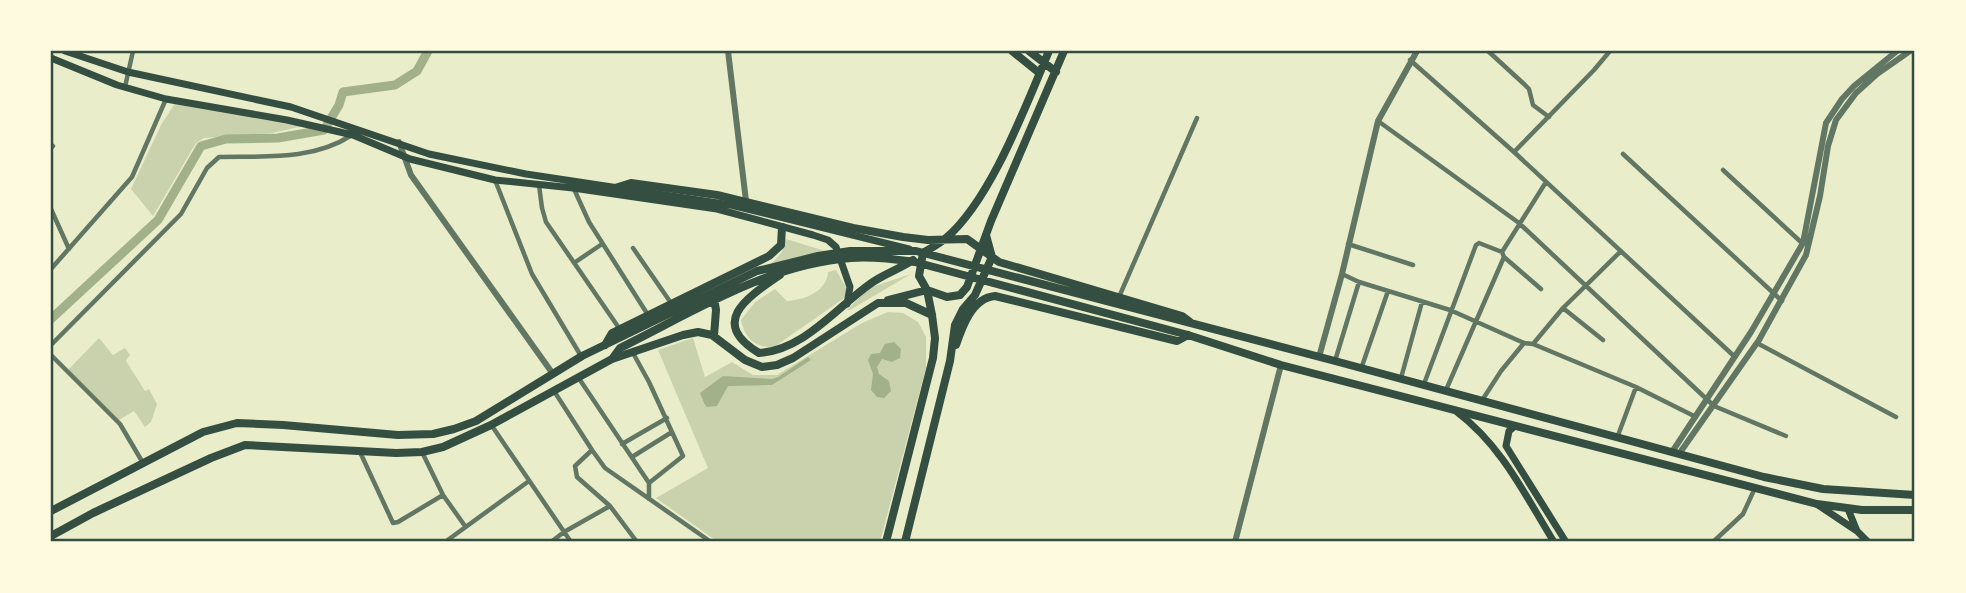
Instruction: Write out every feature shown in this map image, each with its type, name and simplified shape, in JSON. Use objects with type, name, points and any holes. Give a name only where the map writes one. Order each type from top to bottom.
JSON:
[{"type":"main road","points":[[65,51],[128,72],[313,113],[353,135],[403,156],[495,180],[539,183],[717,209],[828,240],[836,247],[850,287],[847,304]]},
{"type":"main road","points":[[1012,51],[1038,72]]},
{"type":"main road","points":[[1029,51],[1056,72]]},
{"type":"main road","points":[[788,270],[740,306],[736,315],[736,329],[740,338],[759,353],[775,352],[797,341],[872,282],[904,266],[920,252],[945,239],[968,214],[996,167],[1049,51]]},
{"type":"main road","points":[[51,536],[93,513],[245,445],[360,452],[422,452],[460,440],[491,425],[612,359],[698,332],[714,336],[745,360],[762,367],[777,365],[793,358],[878,303],[927,290],[947,297],[960,295],[967,287],[986,235],[1064,51]]},
{"type":"main road","points":[[51,58],[125,87],[166,99],[339,127],[399,142],[429,154],[526,174],[730,205],[1401,378],[1481,402],[1764,477],[1824,489],[1915,495]]},
{"type":"main road","points":[[195,103],[198,88]]},
{"type":"main road","points":[[615,188],[631,183],[717,195],[853,228],[928,240],[967,239],[996,259],[1182,316],[1193,324]]},
{"type":"main road","points":[[605,345],[612,333],[619,329],[776,252],[781,245],[782,227]]},
{"type":"main road","points":[[950,361],[965,320],[989,297],[996,259],[986,235]]},
{"type":"main road","points":[[612,359],[619,343],[757,271],[849,251],[920,252]]},
{"type":"main road","points":[[886,542],[933,358],[935,338],[927,290],[919,276],[920,252]]},
{"type":"main road","points":[[51,511],[203,432],[237,423],[398,435],[433,434],[454,429],[476,421],[582,356],[605,345],[619,343],[761,279],[788,270],[852,257],[915,262],[1188,335],[1281,365],[1817,503],[1847,509],[1915,510]]},
{"type":"main road","points":[[905,542],[950,361],[955,325],[996,259]]},
{"type":"main road","points":[[712,285],[716,310],[714,336]]},
{"type":"main road","points":[[989,297],[1030,304],[1178,341],[1188,335]]},
{"type":"main road","points":[[878,303],[906,303],[932,316]]},
{"type":"main road","points":[[1456,411],[1478,428],[1496,448],[1554,542]]},
{"type":"main road","points":[[1515,426],[1509,431],[1506,446],[1566,542]]},
{"type":"main road","points":[[1862,510],[1864,492]]},
{"type":"main road","points":[[1531,504],[1539,499]]},
{"type":"main road","points":[[1817,503],[1868,542]]},
{"type":"main road","points":[[1847,509],[1857,531]]},
{"type":"street","points":[[51,58],[55,51]]},
{"type":"street","points":[[125,87],[133,51]]},
{"type":"street","points":[[727,51],[747,201]]},
{"type":"street","points":[[1319,357],[1342,274],[1378,121],[1417,51]]},
{"type":"street","points":[[1489,51],[1529,89],[1533,105],[1549,117]]},
{"type":"street","points":[[1514,152],[1610,51]]},
{"type":"street","points":[[1676,453],[1803,243],[1826,123],[1854,86],[1897,51]]},
{"type":"street","points":[[1676,453],[1714,406],[1757,343],[1807,255],[1828,146],[1836,120],[1856,93],[1907,51]]},
{"type":"street","points":[[1410,60],[1514,152],[1735,357]]},
{"type":"street","points":[[51,269],[132,177],[166,99]]},
{"type":"street","points":[[1118,298],[1197,118]]},
{"type":"street","points":[[1378,121],[1519,223],[1714,406],[1786,436]]},
{"type":"street","points":[[51,345],[181,214],[207,168],[219,157],[293,156],[335,146],[353,135]]},
{"type":"street","points":[[399,142],[411,175],[552,374]]},
{"type":"street","points":[[1623,154],[1782,301]]},
{"type":"street","points":[[1723,170],[1803,243]]},
{"type":"street","points":[[495,180],[532,274],[582,356]]},
{"type":"street","points":[[1446,391],[1503,255],[1519,223],[1546,182]]},
{"type":"street","points":[[539,183],[541,208],[546,222],[619,329]]},
{"type":"street","points":[[573,188],[589,222],[648,315]]},
{"type":"street","points":[[51,209],[69,249]]},
{"type":"street","points":[[574,263],[602,244]]},
{"type":"street","points":[[1349,244],[1413,265]]},
{"type":"street","points":[[1423,385],[1476,244],[1503,255],[1541,289]]},
{"type":"street","points":[[633,248],[671,303]]},
{"type":"street","points":[[1533,344],[1585,284],[1621,251]]},
{"type":"street","points":[[1342,274],[1359,282],[1450,310],[1524,343],[1533,344],[1636,387],[1697,417]]},
{"type":"street","points":[[1335,361],[1359,282]]},
{"type":"street","points":[[1362,369],[1388,291]]},
{"type":"street","points":[[1401,378],[1422,302]]},
{"type":"street","points":[[1563,308],[1603,340]]},
{"type":"street","points":[[1481,402],[1524,343]]},
{"type":"street","points":[[1757,343],[1896,416]]},
{"type":"street","points":[[633,353],[667,418],[683,456],[649,483]]},
{"type":"street","points":[[51,355],[120,424],[143,463]]},
{"type":"street","points":[[1235,542],[1281,365]]},
{"type":"street","points":[[578,376],[649,483],[649,499]]},
{"type":"street","points":[[1617,438],[1636,387]]},
{"type":"street","points":[[554,391],[605,468],[711,542]]},
{"type":"street","points":[[622,444],[667,418]]},
{"type":"street","points":[[491,425],[571,542]]},
{"type":"street","points":[[632,457],[672,432]]},
{"type":"street","points":[[592,450],[575,466],[577,477],[610,506],[637,542]]},
{"type":"street","points":[[360,452],[393,523],[443,495]]},
{"type":"street","points":[[422,452],[443,495],[465,526]]},
{"type":"street","points":[[445,542],[453,540],[465,526],[529,481]]},
{"type":"street","points":[[1713,542],[1743,514],[1755,488]]},
{"type":"street","points":[[551,542],[610,506]]},
{"type":"shaded area","points":[[175,103],[303,126],[272,133],[204,138],[196,143],[153,216],[131,189],[161,125]]},
{"type":"shaded area","points":[[786,239],[825,251],[771,264],[782,252]]},
{"type":"shaded area","points":[[836,270],[848,291],[843,299],[774,347],[761,346],[748,337],[741,320],[755,302],[775,289],[787,301],[801,299],[819,289],[827,279],[828,272]]},
{"type":"shaded area","points":[[911,274],[850,310],[847,310],[869,288]]},
{"type":"shaded area","points":[[888,312],[903,313],[918,322],[926,337],[926,368],[880,542],[718,542],[656,498],[708,468],[658,350],[693,338],[705,377],[732,362],[753,375],[777,375],[862,323]]},
{"type":"shaded area","points":[[99,338],[113,355],[125,348],[130,355],[126,361],[145,391],[149,389],[157,404],[151,422],[145,427],[134,411],[119,420],[68,370]]},
{"type":"shaded area","points":[[894,342],[901,349],[900,358],[892,362],[882,359],[877,367],[879,374],[889,381],[891,391],[884,398],[877,397],[871,390],[873,374],[868,360],[871,354],[880,353],[885,344]]},
{"type":"shaded area","points":[[808,357],[811,360],[772,385],[728,386],[717,406],[707,407],[700,393],[723,376],[772,379],[778,377]]},
{"type":"waterway","points":[[51,319],[158,220],[201,146],[226,139],[278,138],[324,130],[339,105],[343,92],[395,85],[417,71],[428,51]]}]
